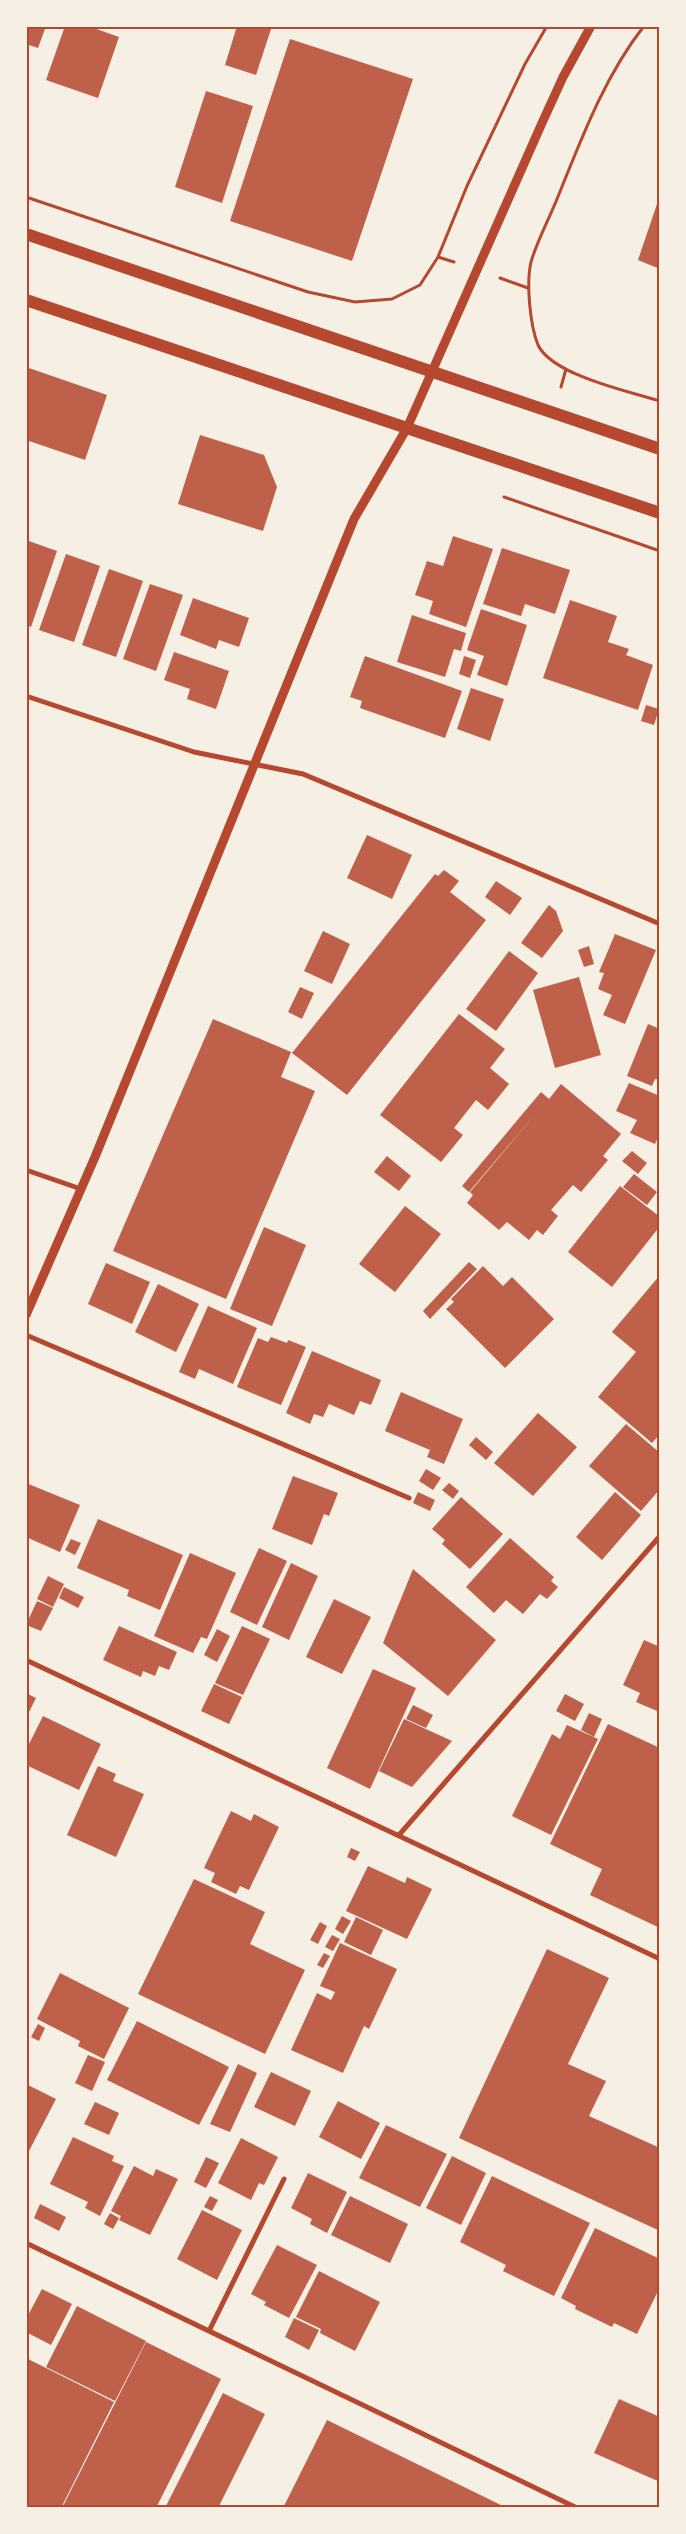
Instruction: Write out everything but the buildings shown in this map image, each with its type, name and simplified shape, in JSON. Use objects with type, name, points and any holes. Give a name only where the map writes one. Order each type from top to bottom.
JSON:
[{"type":"main road","points":[[26,234],[660,449]]},
{"type":"main road","points":[[26,300],[660,513]]},
{"type":"street","points":[[26,1314],[81,1188],[255,766],[354,519],[407,428],[563,77],[592,26]]},
{"type":"street","points":[[26,696],[194,752],[255,766],[303,774],[660,924]]},
{"type":"street","points":[[26,1170],[81,1188]]},
{"type":"street","points":[[26,1335],[409,1498]]},
{"type":"street","points":[[399,1835],[660,1536]]},
{"type":"street","points":[[26,1660],[660,1959]]},
{"type":"street","points":[[208,2331],[284,2179]]},
{"type":"street","points":[[26,2243],[577,2508]]},
{"type":"path","points":[[26,197],[308,292],[355,302],[392,299],[420,285],[438,257],[467,186],[525,64],[547,26]]},
{"type":"path","points":[[644,26],[611,76],[578,146],[531,262],[528,288],[538,346],[553,360],[566,370],[587,379],[660,401]]},
{"type":"path","points":[[504,497],[660,551]]}]
